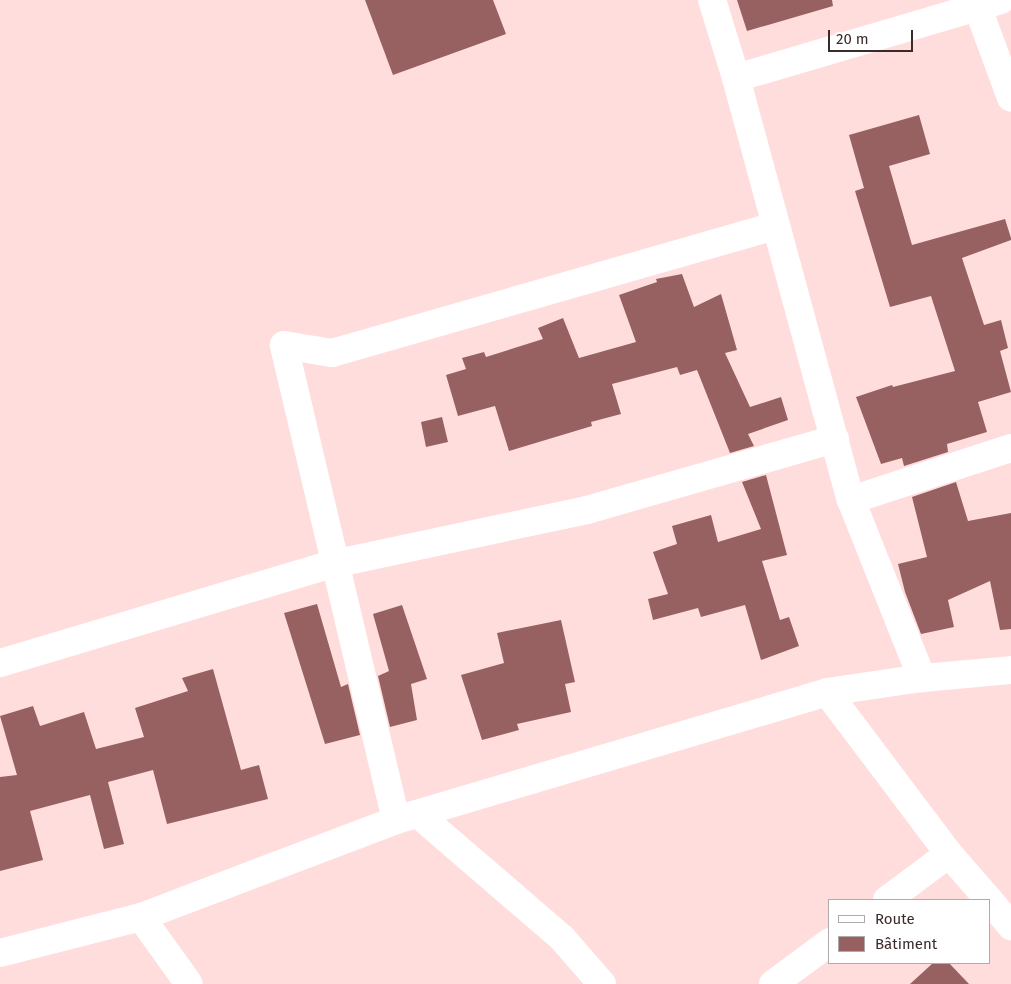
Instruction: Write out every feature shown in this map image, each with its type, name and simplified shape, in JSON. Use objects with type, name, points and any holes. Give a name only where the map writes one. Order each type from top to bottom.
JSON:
[{"type":"street","points":[[712,0],[736,78],[851,500],[922,678]]},
{"type":"street","points":[[736,78],[984,2],[1011,98]]},
{"type":"street","points":[[602,984],[562,938],[407,817],[333,564],[284,345],[332,353],[776,226]]},
{"type":"street","points":[[0,663],[333,564],[587,510],[835,439]]},
{"type":"street","points":[[851,500],[1011,448]]},
{"type":"street","points":[[0,953],[141,917],[407,817],[827,692],[922,678],[1011,670]]},
{"type":"street","points":[[827,692],[949,854],[987,899]]},
{"type":"street","points":[[887,899],[949,854]]},
{"type":"street","points":[[991,903],[1011,926]]},
{"type":"street","points":[[141,917],[189,984]]},
{"type":"street","points":[[773,984],[828,943]]},
{"type":"building","points":[[365,0],[493,0],[506,34],[393,75]]},
{"type":"building","points":[[737,0],[832,0],[833,6],[747,31]]},
{"type":"building","points":[[919,115],[930,154],[889,166],[912,245],[1005,219],[1011,240],[962,258],[984,325],[1001,320],[1008,348],[1000,351],[1011,392],[978,402],[987,432],[947,444],[948,452],[904,466],[902,458],[881,464],[856,397],[892,385],[893,387],[955,371],[931,296],[890,307],[855,191],[864,188],[849,135]]},
{"type":"building","points":[[682,274],[694,307],[721,294],[737,350],[725,353],[750,407],[781,397],[788,420],[748,434],[754,446],[730,453],[697,370],[680,375],[677,367],[612,384],[621,414],[591,422],[592,426],[509,451],[495,406],[458,416],[446,375],[466,369],[462,358],[484,352],[486,357],[543,339],[538,328],[563,318],[579,358],[636,342],[619,295],[657,282],[656,279]]},
{"type":"building","points":[[442,417],[448,442],[426,447],[421,422]]},
{"type":"building","points":[[766,475],[787,555],[762,561],[780,620],[789,617],[799,646],[761,660],[745,605],[701,617],[698,608],[653,620],[648,599],[668,594],[653,552],[677,544],[672,526],[711,515],[718,542],[761,529],[742,482]]},
{"type":"building","points":[[956,482],[968,521],[1011,513],[1011,629],[1000,630],[990,581],[948,600],[954,627],[921,634],[905,592],[898,564],[927,557],[912,497]]},
{"type":"building","points":[[317,604],[341,687],[348,684],[360,735],[325,744],[284,613]]},
{"type":"building","points":[[402,605],[427,679],[411,684],[417,720],[390,727],[378,676],[389,671],[373,614]]},
{"type":"building","points":[[561,620],[575,682],[565,684],[571,712],[517,724],[519,730],[482,740],[461,675],[504,663],[497,633]]},
{"type":"building","points":[[213,669],[241,770],[259,765],[268,799],[167,824],[153,770],[108,782],[124,844],[104,849],[90,795],[30,811],[43,860],[0,871],[0,777],[17,775],[0,716],[33,706],[40,726],[84,712],[96,749],[144,737],[135,708],[188,691],[182,678]]},
{"type":"building","points":[[932,964],[950,964],[969,984],[910,984]]}]
